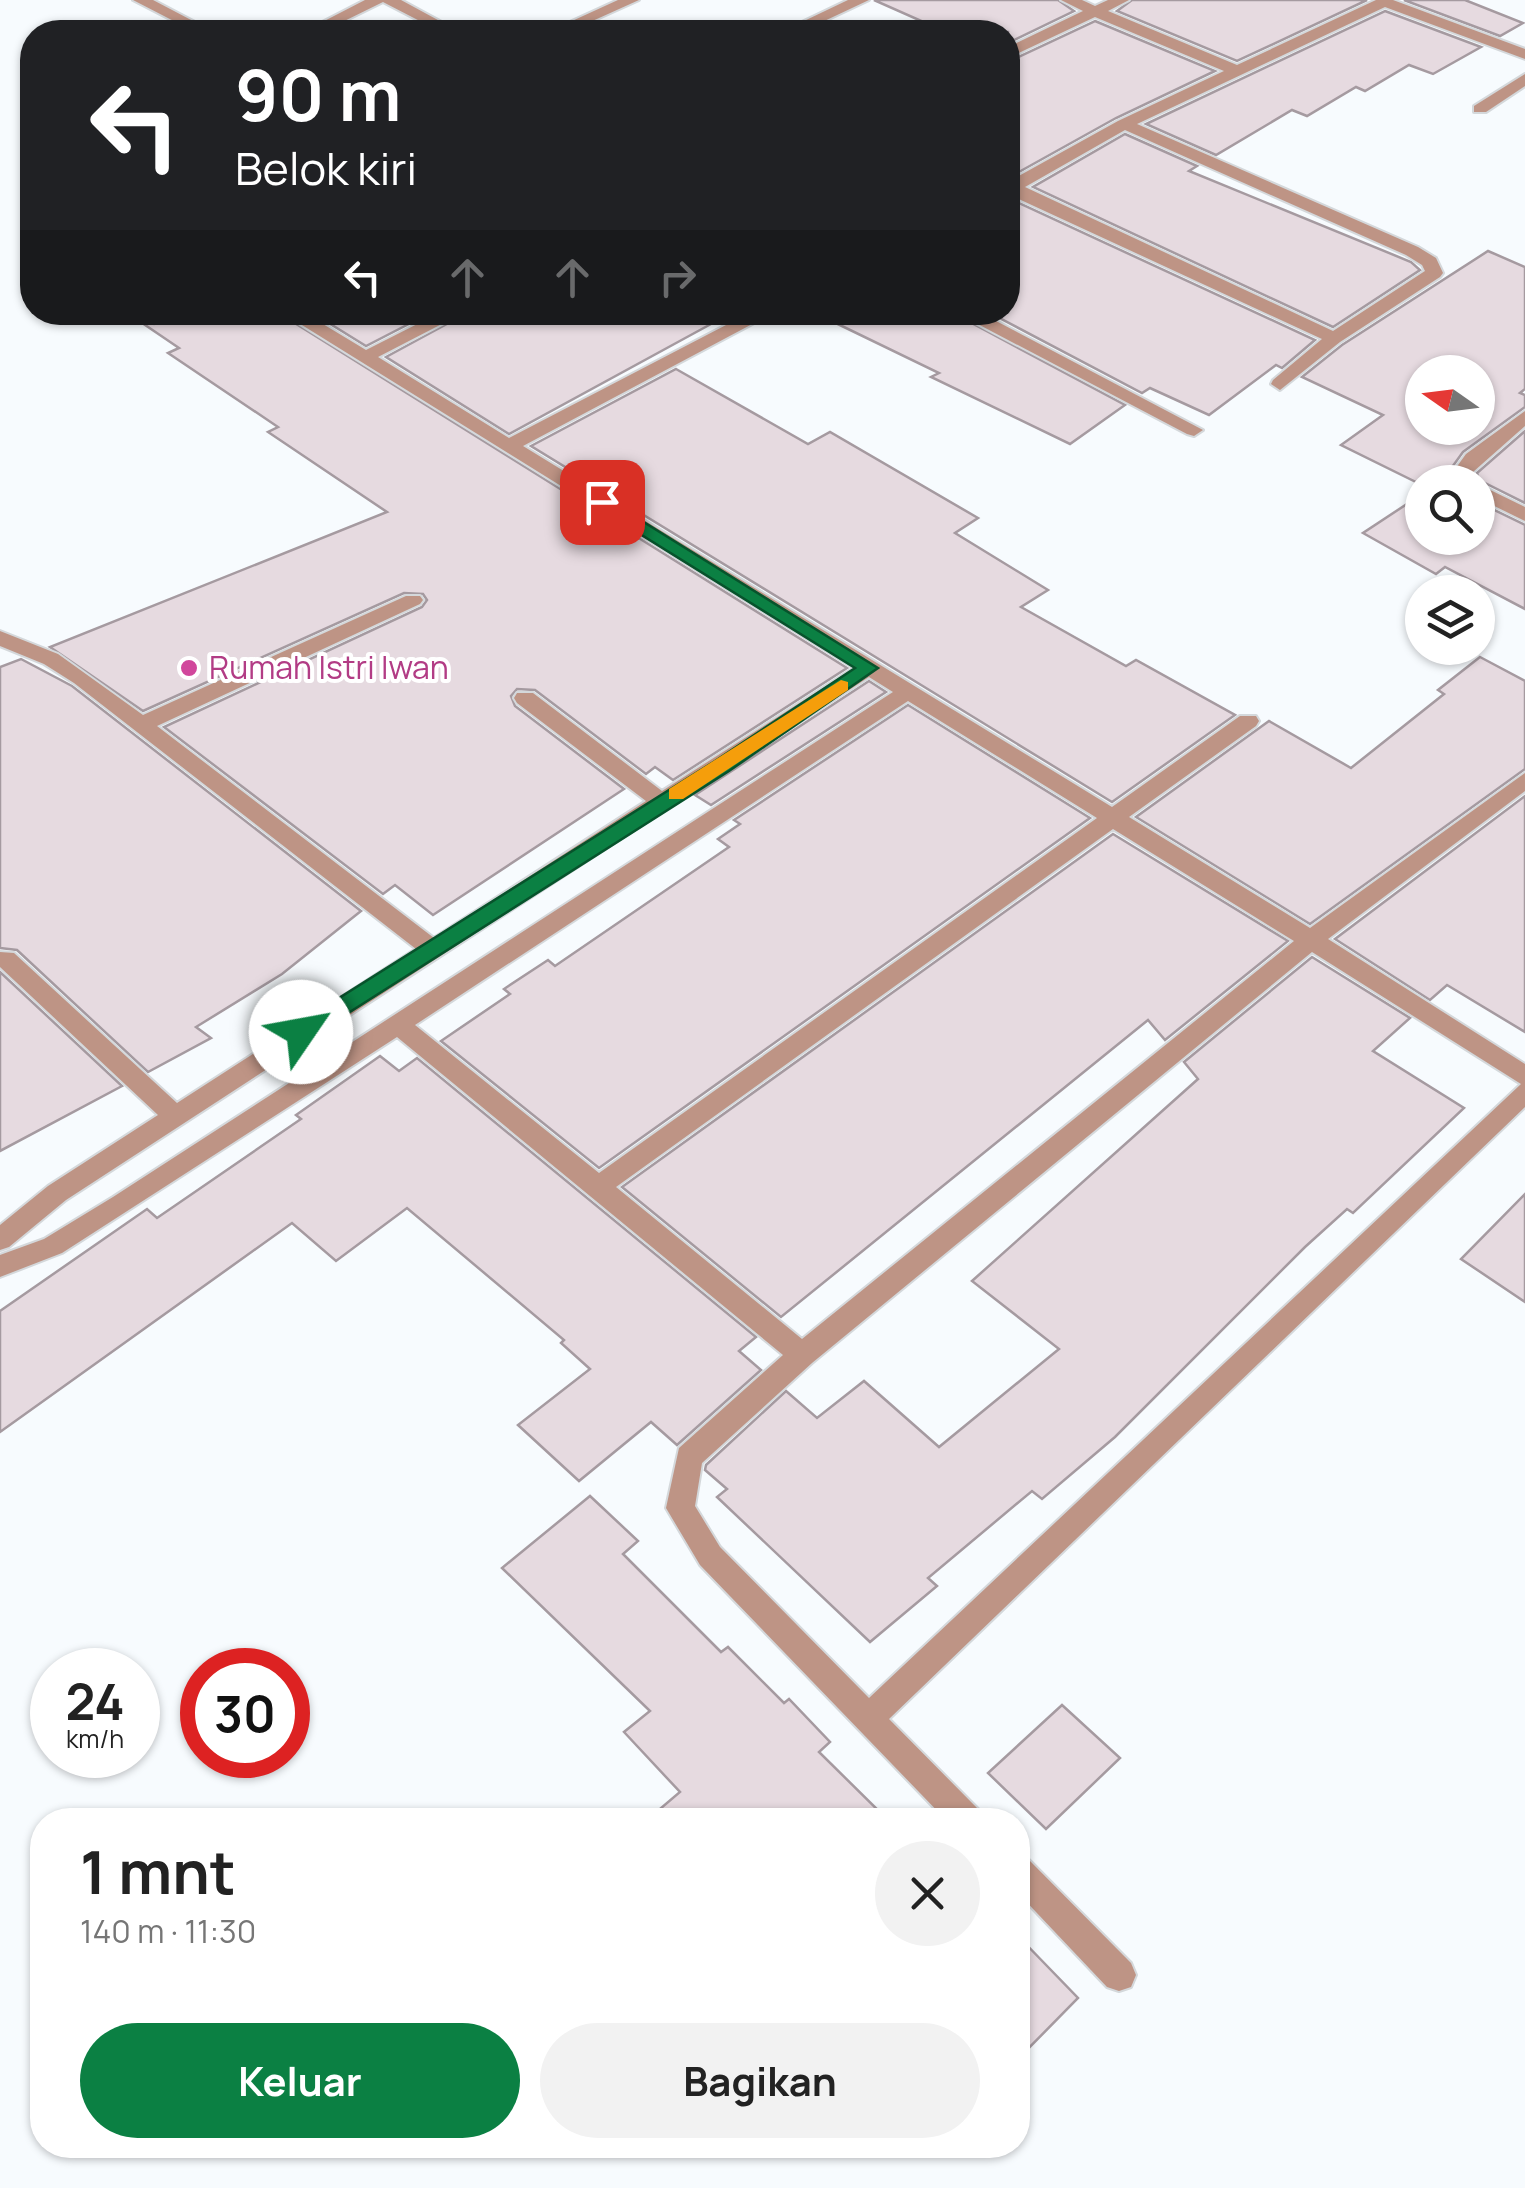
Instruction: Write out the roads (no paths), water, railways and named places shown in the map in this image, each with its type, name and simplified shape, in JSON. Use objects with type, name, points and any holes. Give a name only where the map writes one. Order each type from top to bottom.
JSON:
[{"type":"street","points":[[141,0],[182,20]]},
{"type":"street","points":[[336,20],[377,0]]},
{"type":"street","points":[[389,0],[428,20]]},
{"type":"street","points":[[584,20],[631,0]]},
{"type":"street","points":[[816,20],[861,0]]},
{"type":"street","points":[[1069,0],[1238,72]]},
{"type":"street","points":[[1020,47],[1121,0]]},
{"type":"street","points":[[1020,182],[1124,124],[1386,1],[1525,54]]},
{"type":"street","points":[[1480,109],[1525,79]]},
{"type":"street","points":[[1124,124],[1430,262],[1434,273],[1334,338],[1280,384]]},
{"type":"street","points":[[1020,193],[1334,338]]},
{"type":"street","points":[[311,325],[510,444],[1525,1076]]},
{"type":"street","points":[[364,357],[429,325]]},
{"type":"street","points":[[510,444],[741,325]]},
{"type":"street","points":[[989,325],[1194,430]]},
{"type":"street","points":[[1468,465],[1525,417]]},
{"type":"street","points":[[1495,499],[1525,515]]},
{"type":"street","points":[[142,724],[412,600]]},
{"type":"street","points":[[0,638],[51,659],[142,724],[432,949]]},
{"type":"street","points":[[0,1240],[57,1194],[175,1116],[868,668]]},
{"type":"street","points":[[0,1266],[54,1246],[909,691]]},
{"type":"street","points":[[525,698],[662,802]]},
{"type":"street","points":[[598,1188],[1248,721]]},
{"type":"street","points":[[955,1808],[710,1556],[680,1508],[689,1456],[802,1354],[1311,940],[1525,780]]},
{"type":"street","points":[[6,959],[175,1116]]},
{"type":"street","points":[[399,1025],[802,1354]]},
{"type":"street","points":[[868,1719],[1525,1092]]},
{"type":"street","points":[[1030,1883],[1120,1974]]},
{"type":"place","name":"Rumah Istri Iwan","points":[[189,668]]}]
